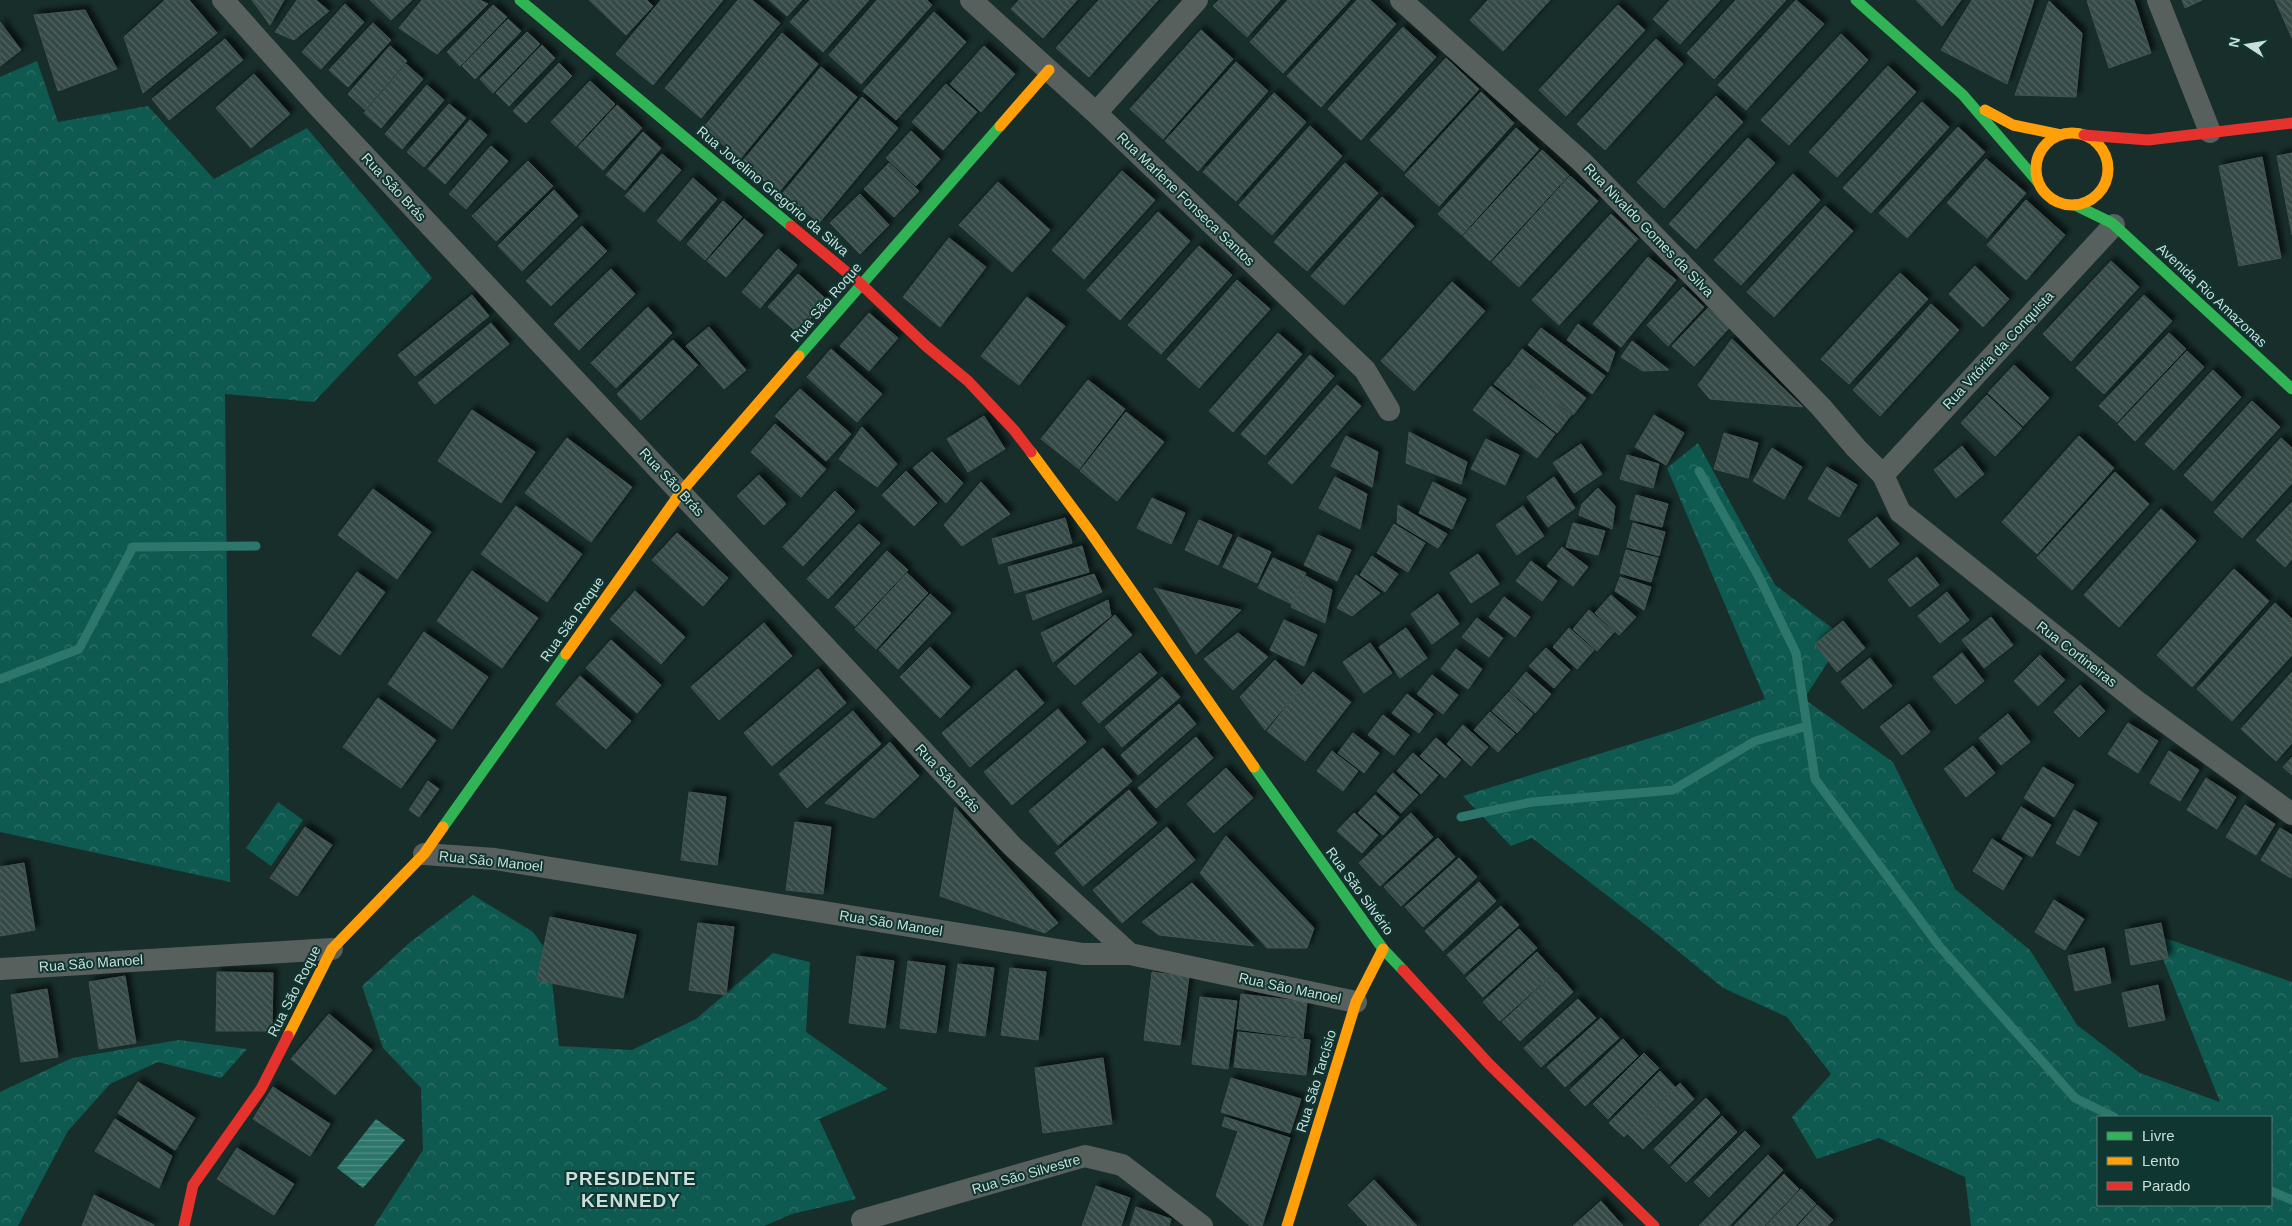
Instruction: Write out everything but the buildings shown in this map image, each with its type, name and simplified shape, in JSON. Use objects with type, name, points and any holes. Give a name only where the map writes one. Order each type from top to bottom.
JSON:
[{"type":"street","name":"Rua São Brás","points":[[223,0],[317,105],[1012,846],[1130,954]]},
{"type":"street","name":"Rua Jovelino Gregório da Silva","points":[[520,0],[862,284],[926,346],[968,382],[1014,430],[1090,532]]},
{"type":"street","name":"Rua Marlene Fonseca Santos","points":[[971,0],[1096,113],[1365,370],[1389,410]]},
{"type":"street","points":[[1096,113],[1197,0]]},
{"type":"street","name":"Rua Nivaldo Gomes da Silva","points":[[1401,0],[1582,162],[1821,407],[1882,475]]},
{"type":"street","points":[[1856,0],[1963,95],[2038,182],[2044,192],[2053,200],[2064,205],[2076,205],[2094,198],[2106,178],[2120,162]]},
{"type":"street","points":[[2158,0],[2210,132]]},
{"type":"street","name":"Rua São Roque","points":[[184,1226],[193,1186],[261,1089],[332,949],[424,854],[681,492],[1049,70]]},
{"type":"street","points":[[1963,95],[2013,125],[2061,135]]},
{"type":"street","points":[[2038,182],[2036,171],[2040,154],[2050,140],[2061,135],[2073,133],[2134,140],[2186,136],[2292,123]]},
{"type":"street","points":[[2084,135],[2094,141],[2102,150],[2107,161],[2106,178],[2110,215]]},
{"type":"street","points":[[2143,152],[2186,136]]},
{"type":"street","name":"Avenida Rio Amazonas","points":[[2076,205],[2110,215],[2292,389]]},
{"type":"street","name":"Rua Vitória da Conquista","points":[[1882,475],[2110,215]]},
{"type":"street","name":"Rua Cortineiras","points":[[1882,475],[1900,512],[2139,703],[2292,814]]},
{"type":"street","name":"Rua São Silvério","points":[[1090,532],[1311,850],[1384,949],[1489,1064],[1654,1226]]},
{"type":"street","name":"Rua São Manoel","points":[[424,854],[495,859],[1083,954],[1130,954],[1356,1002]]},
{"type":"street","name":"Rua São Manoel","points":[[0,969],[332,949]]},
{"type":"street","name":"Rua São Tarcísio","points":[[1287,1226],[1356,1002],[1384,949]]},
{"type":"street","name":"Rua São Silvestre","points":[[862,1220],[1085,1156],[1122,1165],[1202,1226]]},
{"type":"green space","points":[[37,61],[58,122],[148,106],[214,179],[307,128],[432,278],[314,402],[225,394],[230,882],[0,832],[0,77]]},
{"type":"green space","points":[[1698,443],[1775,585],[1844,637],[1804,699],[1893,762],[1955,889],[2030,950],[2077,1025],[2140,1073],[2220,1102],[2153,934],[2292,982],[2292,1226],[1971,1226],[1965,1177],[1879,1138],[1817,1159],[1792,1117],[1831,1074],[1787,1017],[1723,988],[1651,929],[1532,838],[1511,846],[1463,796],[1679,729],[1765,699],[1667,468]]},
{"type":"green space","points":[[278,802],[303,820],[271,866],[246,848]]},
{"type":"green space","points":[[473,895],[533,932],[549,954],[559,1046],[632,1050],[696,1019],[773,953],[810,962],[806,1032],[888,1089],[819,1119],[856,1199],[792,1214],[764,1226],[374,1226],[423,1150],[421,1088],[383,1048],[362,986],[409,943]]},
{"type":"green space","points":[[179,1040],[247,1049],[221,1078],[158,1062],[110,1084],[68,1131],[18,1226],[0,1226],[0,1092],[72,1058]]},
{"type":"shaded area","points":[[376,1119],[405,1140],[363,1188],[337,1168]]},
{"type":"waterway","points":[[1699,471],[1759,577],[1796,653],[1815,779],[1940,947],[2075,1098],[2112,1116]]},
{"type":"waterway","points":[[0,679],[79,649],[133,547],[256,546]]},
{"type":"waterway","points":[[1461,817],[1532,802],[1673,790],[1755,741],[1807,726]]},
{"type":"waterway","points":[[2272,1191],[2292,1200]]},
{"type":"traffic: fast","points":[[520,0],[791,226]]},
{"type":"traffic: fast","points":[[1856,0],[1963,95],[2038,182]]},
{"type":"traffic: fast","points":[[799,356],[1000,126]]},
{"type":"traffic: fast","points":[[2075,205],[2112,223],[2292,389]]},
{"type":"traffic: fast","points":[[443,827],[566,654]]},
{"type":"traffic: fast","points":[[1254,767],[1383,949],[1403,970]]},
{"type":"traffic: slow","points":[[1000,126],[1049,70]]},
{"type":"traffic: slow","points":[[1985,110],[2013,125],[2061,135]]},
{"type":"traffic: slow","points":[[2072,133],[2092,139],[2102,149],[2108,169],[2102,189],[2092,199],[2072,205],[2052,199],[2042,189],[2036,169],[2042,149],[2052,139],[2072,133]]},
{"type":"traffic: slow","points":[[566,654],[681,492],[799,356]]},
{"type":"traffic: slow","points":[[1031,452],[1091,533],[1254,767]]},
{"type":"traffic: slow","points":[[288,1036],[332,949],[424,854],[443,827]]},
{"type":"traffic: slow","points":[[1287,1226],[1356,1002],[1383,949]]},
{"type":"traffic: jam","points":[[2084,135],[2148,140],[2292,123]]},
{"type":"traffic: jam","points":[[791,226],[862,285],[926,346],[968,381],[1014,430],[1031,452]]},
{"type":"traffic: jam","points":[[1403,970],[1489,1064],[1654,1226]]},
{"type":"traffic: jam","points":[[184,1226],[193,1185],[261,1089],[288,1036]]},
{"type":"district","name":"PRESIDENTE KENNEDY","points":[[631,1189]]}]
